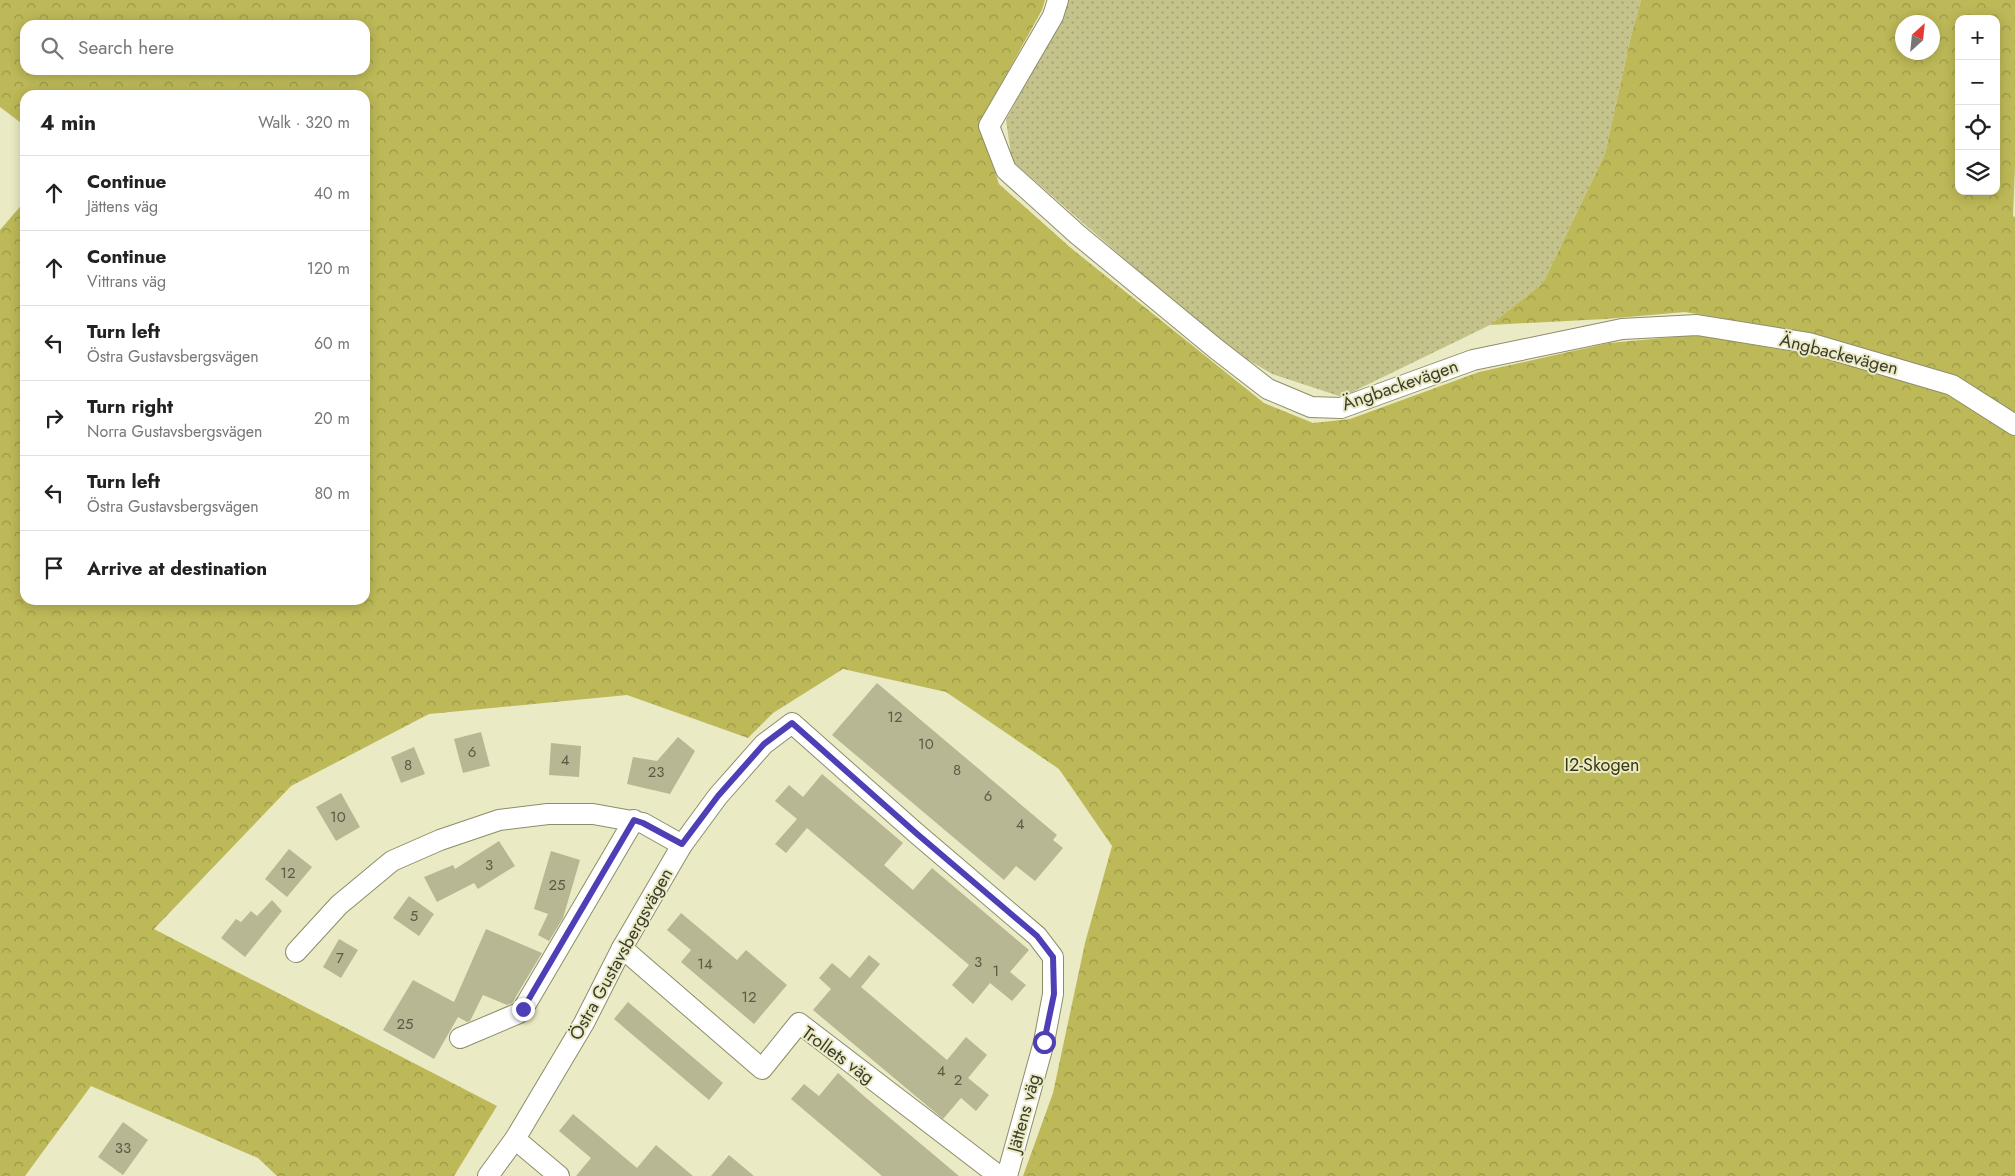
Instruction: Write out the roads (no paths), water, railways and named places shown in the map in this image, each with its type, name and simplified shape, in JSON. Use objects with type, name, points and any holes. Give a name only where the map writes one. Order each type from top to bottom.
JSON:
[{"type":"street","name":"Ängbackevägen","points":[[1058,0],[1053,16],[989,126],[1006,170],[1077,234],[1215,348],[1268,389],[1311,407],[1341,408],[1473,360],[1622,329],[1697,325],[1809,342],[1952,385],[2015,425]]},
{"type":"street","name":"Östra Gustavsbergsvägen","points":[[488,1176],[515,1139],[584,1023],[622,948],[682,844],[718,796],[764,744],[792,723]]},
{"type":"street","name":"Jättens väg","points":[[792,723],[916,833],[1037,936],[1053,957],[1054,994],[1044,1042],[1007,1176]]},
{"type":"street","points":[[296,952],[339,905],[392,861],[440,840],[499,820],[548,814],[593,814],[643,823],[682,844]]},
{"type":"street","points":[[460,1038],[519,1013],[523,1009],[634,820]]},
{"type":"street","name":"Trollets väg","points":[[622,948],[762,1069],[799,1023],[999,1176]]},
{"type":"street","points":[[515,1139],[559,1176]]},
{"type":"park label","name":"I2-Skogen","points":[[1602,765]]}]
